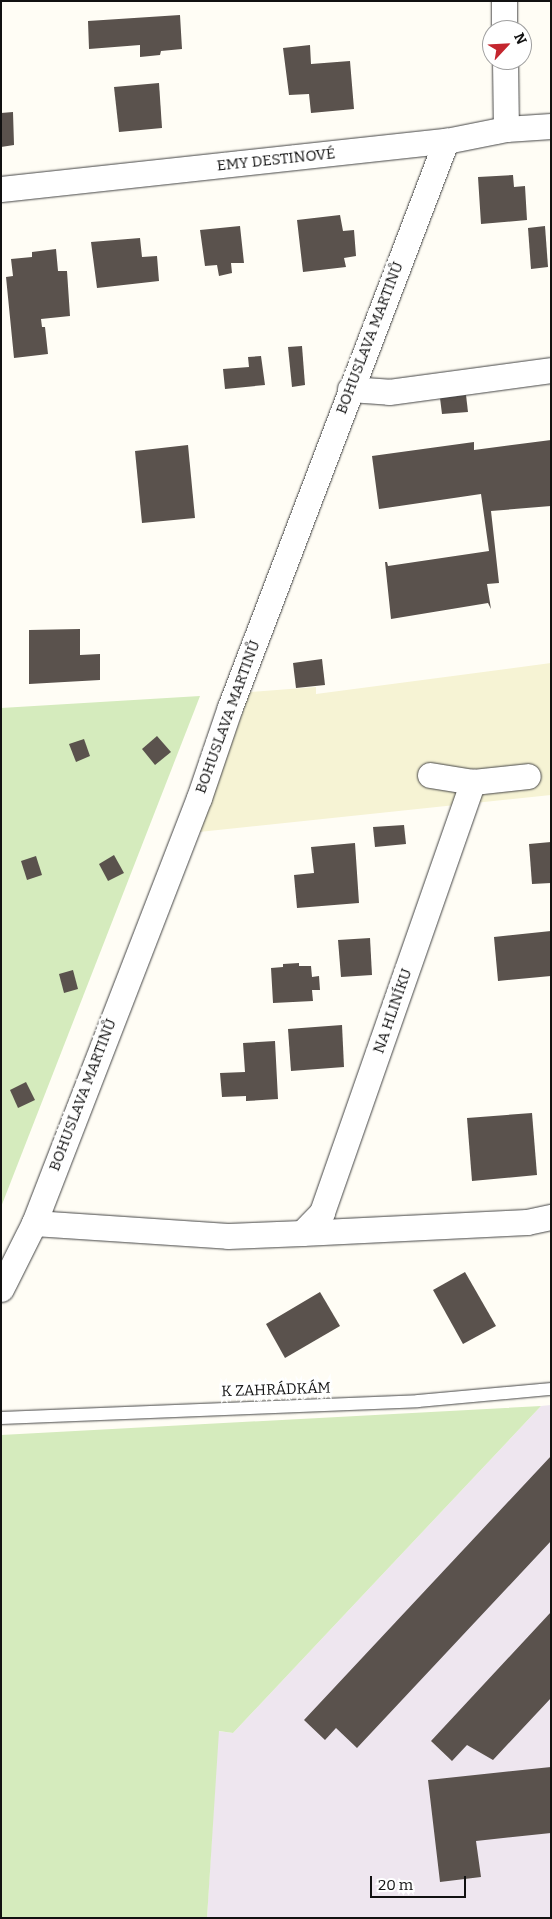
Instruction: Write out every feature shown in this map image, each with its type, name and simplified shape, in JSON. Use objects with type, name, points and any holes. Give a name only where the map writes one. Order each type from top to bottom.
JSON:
[{"type":"street","points":[[504,1],[504,20]]},
{"type":"street","points":[[505,70],[506,129]]},
{"type":"street","name":"EMY DESTINOVÉ","points":[[1,189],[446,142],[506,129],[551,126]]},
{"type":"street","name":"BOHUSLAVA MARTINŮ","points":[[1,1289],[34,1223],[199,798],[230,707],[350,388],[446,142]]},
{"type":"street","points":[[350,388],[389,392],[551,370]]},
{"type":"street","points":[[430,775],[473,782],[528,776]]},
{"type":"street","name":"NA HLINÍKU","points":[[302,1233],[322,1212],[473,782]]},
{"type":"street","points":[[34,1223],[228,1236],[526,1222],[551,1217]]},
{"type":"lane","name":"K ZAHRÁDKÁM","points":[[1,1418],[418,1401],[551,1389]]},
{"type":"shaded area","points":[[551,663],[551,795],[199,832],[250,692],[316,687],[316,694]]},
{"type":"shaded area","points":[[551,1405],[551,1918],[207,1918],[218,1731],[233,1733],[541,1406]]},
{"type":"green space","points":[[200,696],[195,709],[1,1207],[1,708]]},
{"type":"green space","points":[[541,1406],[233,1733],[219,1731],[207,1918],[1,1918],[1,1435]]},
{"type":"building","points":[[180,15],[182,49],[161,51],[160,55],[140,57],[140,45],[89,49],[88,21]]},
{"type":"building","points":[[310,45],[311,64],[350,61],[354,109],[311,113],[309,94],[289,95],[283,48]]},
{"type":"building","points":[[159,83],[162,128],[119,132],[114,87]]},
{"type":"building","points":[[13,112],[14,145],[1,147],[1,113]]},
{"type":"building","points":[[513,175],[514,187],[525,186],[527,220],[481,224],[478,177]]},
{"type":"building","points":[[340,215],[343,231],[354,230],[356,256],[344,258],[346,267],[303,272],[297,220]]},
{"type":"building","points":[[240,226],[244,263],[231,263],[232,273],[219,276],[217,265],[205,266],[200,230]]},
{"type":"building","points":[[545,226],[548,267],[531,269],[528,228]]},
{"type":"building","points":[[140,238],[142,257],[157,256],[159,281],[97,288],[91,242]]},
{"type":"building","points":[[56,249],[58,271],[67,271],[70,316],[41,319],[42,327],[45,327],[48,354],[14,358],[6,277],[13,276],[11,259],[32,257],[32,252]]},
{"type":"building","points":[[302,346],[305,385],[292,387],[288,347]]},
{"type":"building","points":[[261,356],[265,385],[225,389],[223,369],[249,367],[248,357]]},
{"type":"building","points":[[466,395],[468,412],[442,414],[440,398]]},
{"type":"building","points":[[551,440],[551,506],[491,511],[499,583],[487,584],[491,609],[488,603],[391,619],[385,562],[387,562],[388,566],[489,551],[481,494],[379,509],[372,456],[474,442],[474,450]]},
{"type":"building","points":[[188,445],[195,518],[142,523],[135,451]]},
{"type":"building","points":[[80,629],[80,655],[100,654],[100,680],[29,684],[29,630]]},
{"type":"building","points":[[322,659],[325,685],[296,688],[293,663]]},
{"type":"building","points":[[157,736],[171,752],[155,765],[142,749]]},
{"type":"building","points":[[84,739],[90,756],[76,762],[69,744]]},
{"type":"building","points":[[404,825],[406,844],[375,847],[373,827]]},
{"type":"building","points":[[551,842],[551,883],[532,884],[529,844]]},
{"type":"building","points":[[355,843],[359,903],[297,908],[294,875],[314,873],[311,847]]},
{"type":"building","points":[[114,855],[124,873],[108,881],[99,864]]},
{"type":"building","points":[[36,856],[42,875],[27,880],[21,861]]},
{"type":"building","points":[[551,931],[551,976],[498,981],[494,937]]},
{"type":"building","points":[[370,938],[372,975],[341,977],[338,940]]},
{"type":"building","points":[[299,963],[299,966],[311,966],[312,977],[319,976],[320,990],[312,990],[313,1001],[273,1003],[271,968],[283,967],[283,964]]},
{"type":"building","points":[[73,970],[78,989],[64,993],[59,974]]},
{"type":"building","points":[[342,1025],[344,1067],[291,1071],[288,1029]]},
{"type":"building","points":[[275,1041],[278,1099],[246,1101],[246,1096],[222,1097],[220,1073],[245,1072],[243,1043]]},
{"type":"building","points":[[26,1082],[35,1100],[18,1108],[10,1090]]},
{"type":"building","points":[[532,1113],[537,1175],[472,1181],[467,1118]]},
{"type":"building","points":[[465,1272],[496,1326],[463,1344],[433,1290]]},
{"type":"building","points":[[320,1292],[340,1326],[285,1358],[266,1324]]},
{"type":"building","points":[[551,1456],[551,1541],[357,1748],[336,1728],[325,1740],[304,1720]]},
{"type":"building","points":[[551,1612],[551,1698],[493,1760],[467,1745],[452,1761],[431,1741]]},
{"type":"building","points":[[551,1767],[551,1833],[476,1841],[481,1877],[440,1882],[428,1780]]}]
